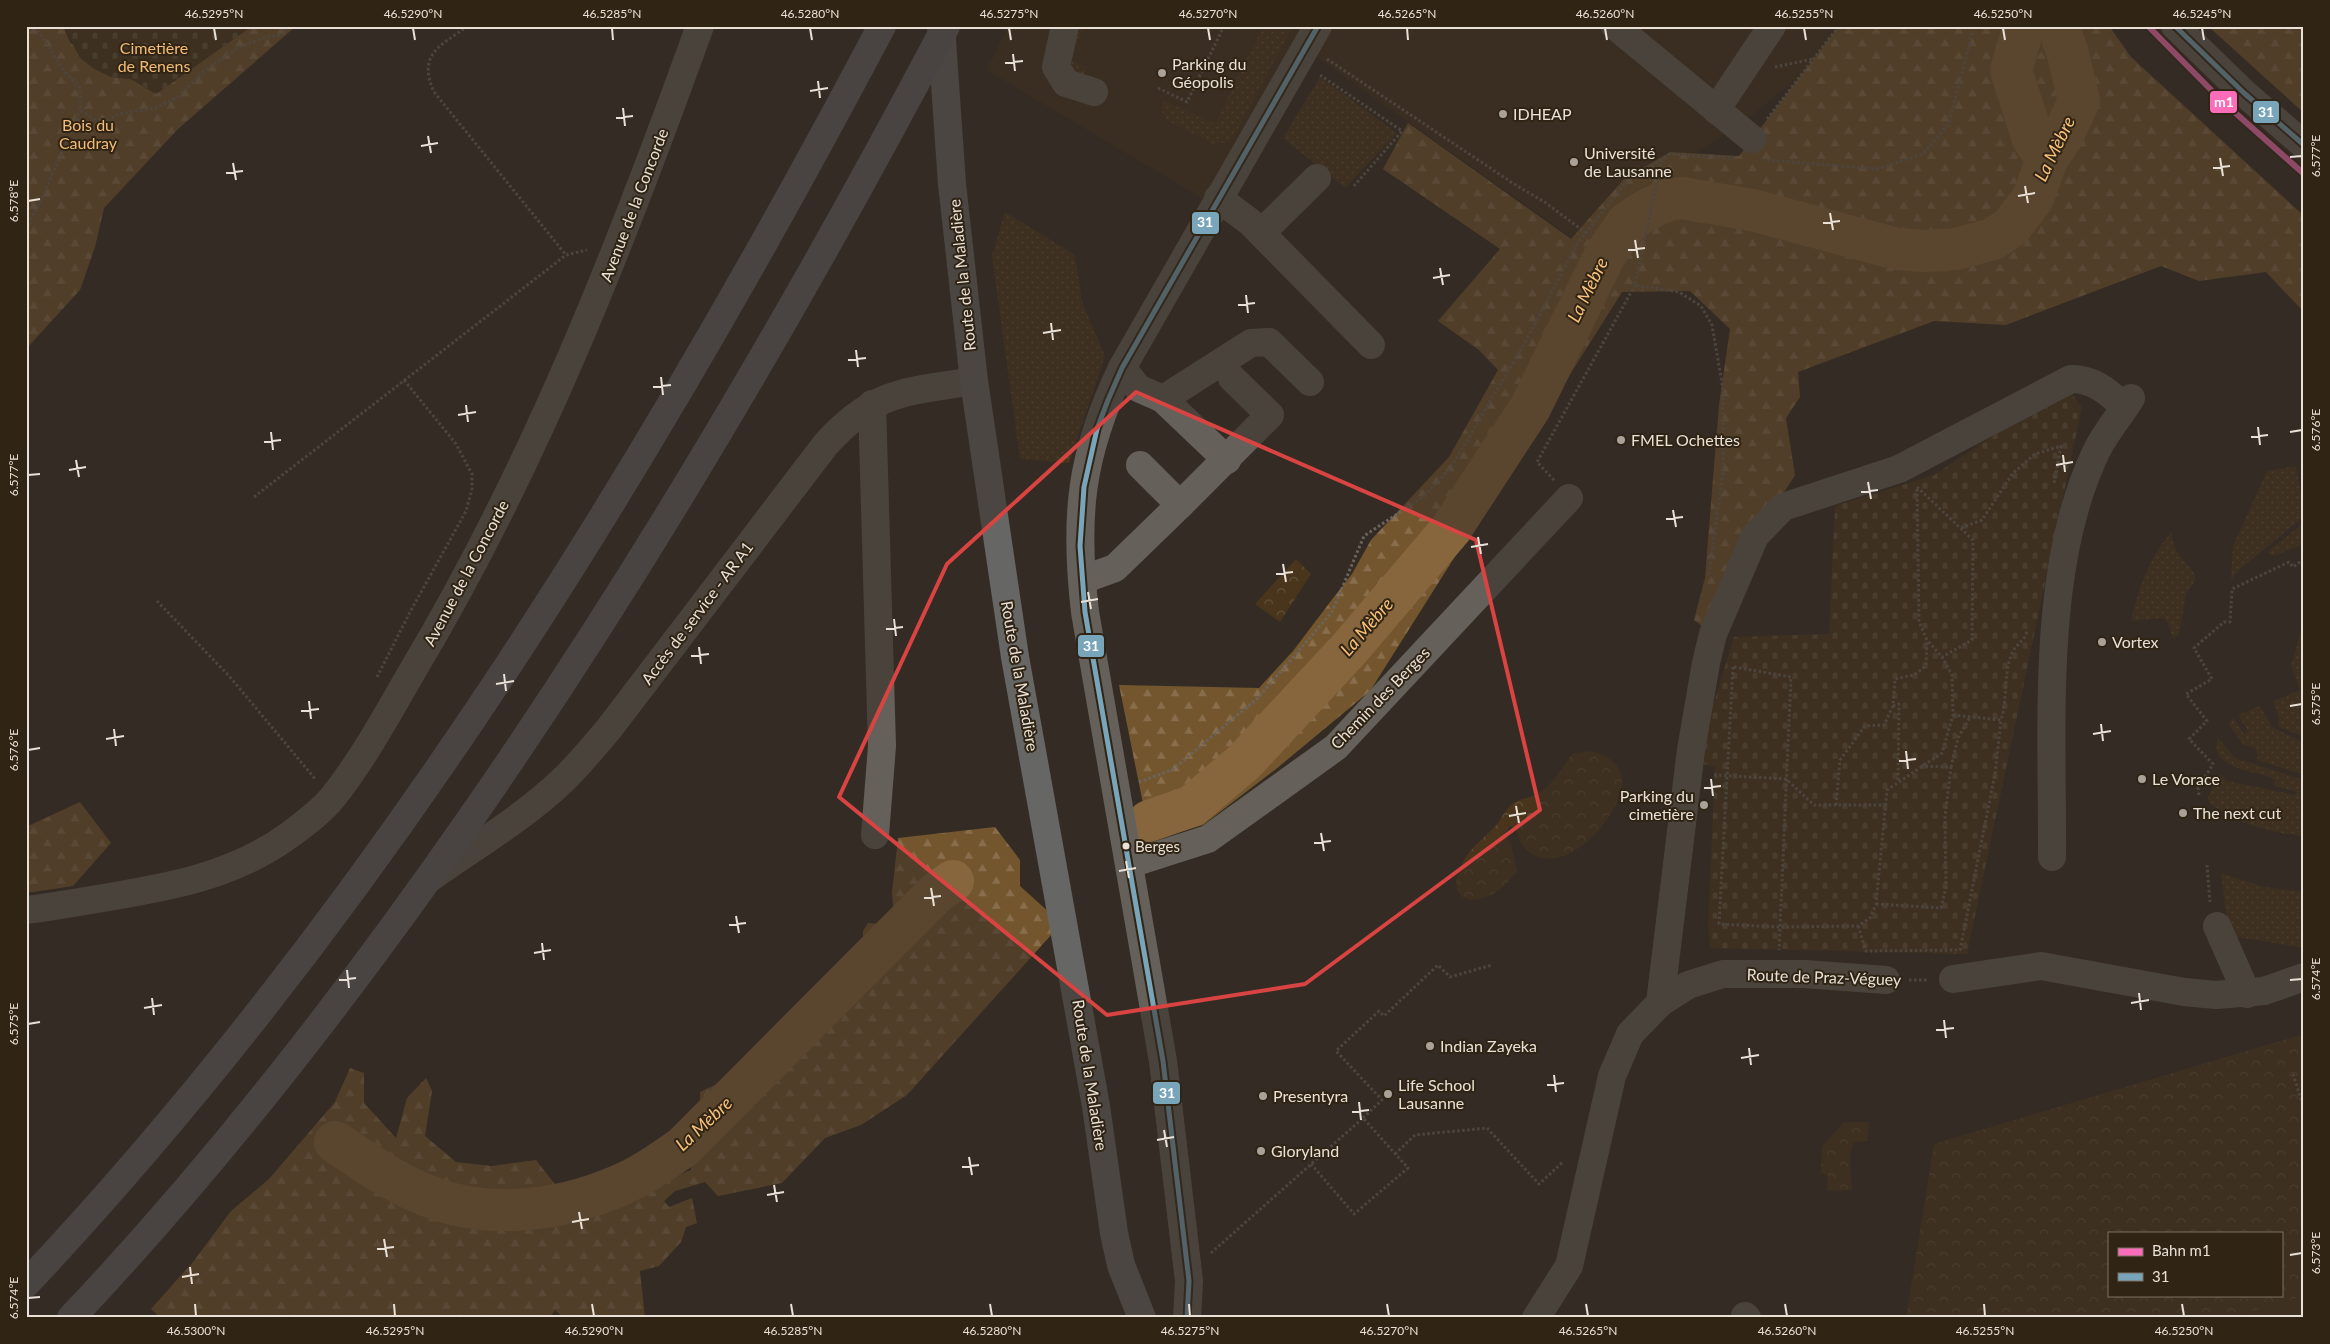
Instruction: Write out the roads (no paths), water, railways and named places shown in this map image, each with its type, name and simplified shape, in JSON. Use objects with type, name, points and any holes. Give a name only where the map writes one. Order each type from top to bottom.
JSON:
[{"type":"highway","points":[[26,1284],[130,1170],[203,1083],[327,922],[456,741],[587,539],[689,372],[775,222],[882,26]]},
{"type":"highway","points":[[71,1318],[166,1213],[245,1120],[331,1011],[430,878],[574,665],[683,493],[821,256],[946,26]]},
{"type":"main road","name":"Route de la Maladière","points":[[941,26],[952,184],[974,381],[1015,657],[1095,1097],[1114,1233],[1121,1265],[1142,1318]]},
{"type":"street","name":"Avenue de la Concorde","points":[[26,910],[162,889],[213,875],[254,857],[285,838],[332,798],[367,747],[416,666],[490,534],[554,397],[610,268],[700,26]]},
{"type":"street","points":[[1065,26],[1056,67],[1066,83],[1094,92]]},
{"type":"street","points":[[1615,26],[1716,110],[1755,149]]},
{"type":"street","points":[[1716,110],[1772,26]]},
{"type":"street","points":[[2176,26],[2244,93],[2304,145]]},
{"type":"street","points":[[1187,1318],[1189,1300],[1188,1273],[1163,1061],[1082,580],[1079,532],[1089,454],[1104,407],[1122,368],[1307,45]]},
{"type":"street","points":[[1261,233],[1316,178]]},
{"type":"street","points":[[1218,198],[1261,233],[1371,345]]},
{"type":"street","points":[[1163,399],[1251,343],[1269,342],[1310,382]]},
{"type":"street","points":[[1122,368],[1138,388],[1163,399],[1227,460]]},
{"type":"street","points":[[1082,580],[1115,568],[1227,460],[1270,415],[1232,378]]},
{"type":"street","points":[[1660,1003],[1688,774],[1706,663],[1713,634],[1755,536],[1783,507],[1899,469],[1916,474],[2071,379],[2084,379],[2128,402],[2096,451],[2068,526],[2053,644],[2052,857]]},
{"type":"street","name":"Accès de service - AR A1","points":[[430,878],[520,816],[563,781],[619,715],[826,444],[852,417],[872,404],[914,390],[974,381]]},
{"type":"street","points":[[872,404],[882,746],[875,835]]},
{"type":"street","points":[[1140,465],[1180,505]]},
{"type":"street","name":"Chemin des Berges","points":[[1130,864],[1208,839],[1336,747],[1569,498]]},
{"type":"street","points":[[2217,926],[2247,994]]},
{"type":"street","points":[[1953,979],[2042,966],[2184,992],[2216,995],[2247,994],[2284,985],[2304,977]]},
{"type":"street","name":"Route de Praz-Véguey","points":[[1536,1318],[1569,1266],[1612,1076],[1630,1034],[1660,1003],[1688,985],[1723,974],[1778,973],[1886,980]]},
{"type":"waterway","points":[[2024,26],[2011,70],[2033,139],[2047,159]]},
{"type":"waterway","name":"La Mèbre","points":[[1149,821],[1192,806],[1244,762],[1350,648],[1451,529],[1530,408],[1605,255],[1627,223],[1643,212],[1667,200],[1682,198],[1752,210],[1897,249],[1925,251],[1956,249],[1993,239],[2011,227],[2033,198],[2047,159],[2062,137],[2079,101],[2068,54],[2058,26]]},
{"type":"waterway","name":"La Mèbre","points":[[335,1142],[407,1187],[433,1198],[457,1205],[482,1209],[532,1209],[558,1205],[606,1191],[643,1174],[683,1147],[936,893],[953,881]]},
{"type":"rail line","name":"m1","points":[[2148,26],[2222,101],[2304,174]]},
{"type":"place","name":"Parking du Géopolis","points":[[1162,73]]},
{"type":"place","name":"IDHEAP","points":[[1503,114]]},
{"type":"place","name":"Université de Lausanne","points":[[1574,162]]},
{"type":"place","name":"FMEL Ochettes","points":[[1621,440]]},
{"type":"place","name":"Vortex","points":[[2102,642]]},
{"type":"place","name":"Le Vorace","points":[[2142,779]]},
{"type":"place","name":"Parking du cimetière","points":[[1704,805]]},
{"type":"place","name":"The next cut","points":[[2183,813]]},
{"type":"place","name":"Berges","points":[[1126,846]]},
{"type":"place","name":"Indian Zayeka","points":[[1430,1046]]},
{"type":"place","name":"Life School Lausanne","points":[[1388,1094]]},
{"type":"place","name":"Presentyra","points":[[1263,1096]]},
{"type":"place","name":"Gloryland","points":[[1261,1151]]},
{"type":"park label","name":"Cimetière de Renens","points":[[154,57]]},
{"type":"park label","name":"Bois du Caudray","points":[[88,134]]}]
